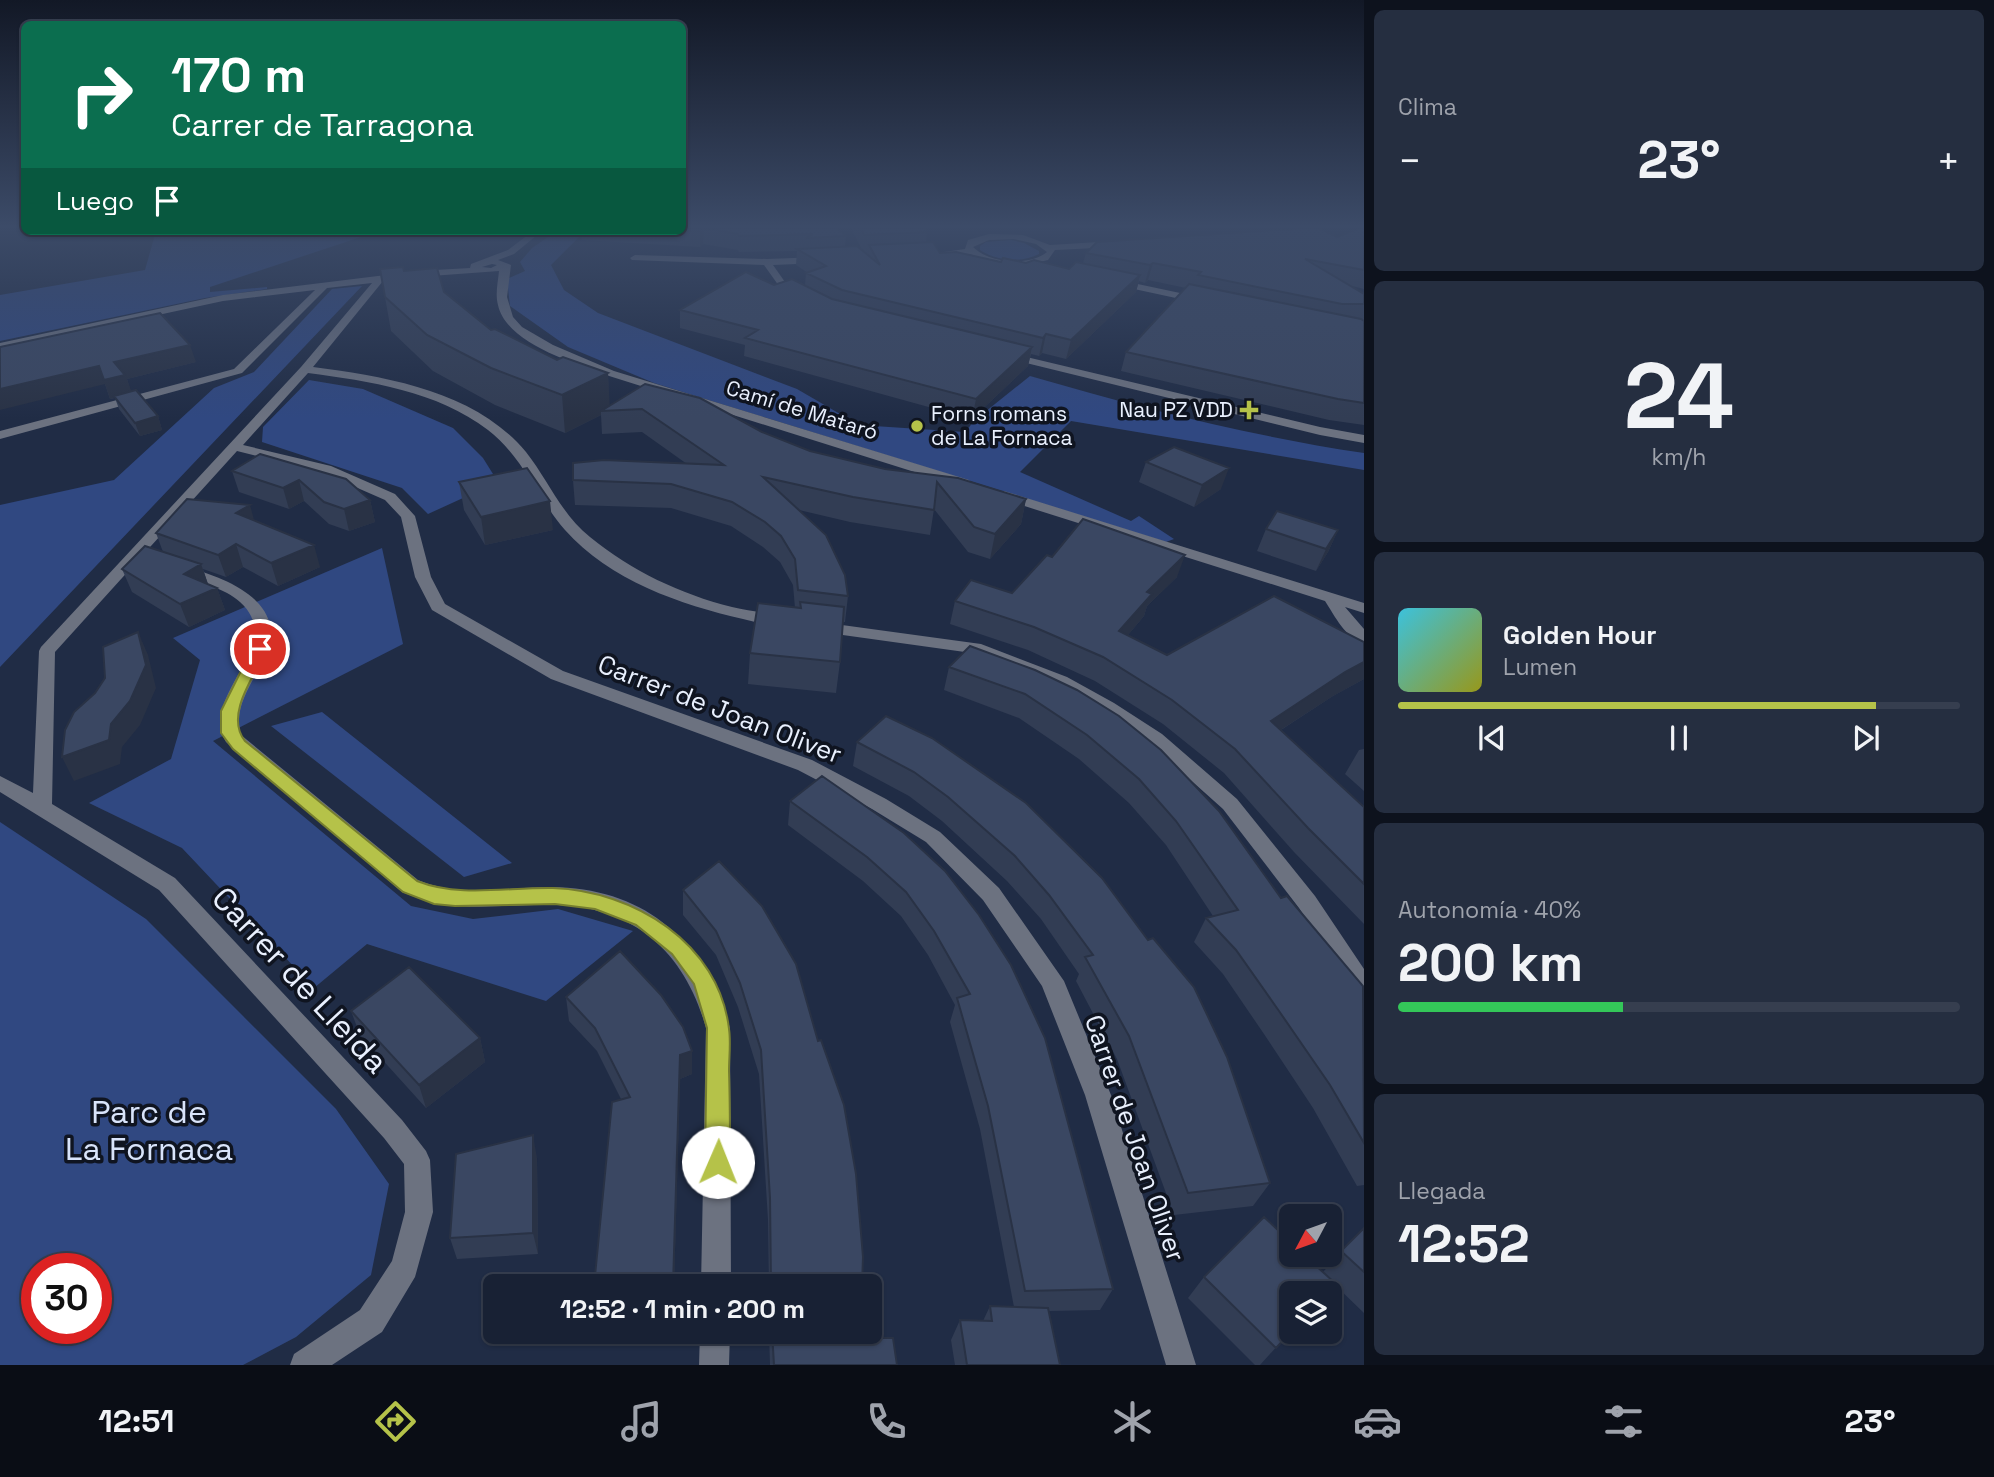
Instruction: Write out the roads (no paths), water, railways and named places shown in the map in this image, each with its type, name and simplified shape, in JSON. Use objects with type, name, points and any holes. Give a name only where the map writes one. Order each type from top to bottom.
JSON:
[{"type":"street","points":[[0,346],[223,298],[272,292]]},
{"type":"street","points":[[0,435],[238,371],[318,292]]},
{"type":"street","points":[[42,807],[47,651],[152,560],[235,447],[375,292]]},
{"type":"street","name":"Camí de Mataró","points":[[503,292],[503,308],[517,327],[555,352],[623,377],[1364,608]]},
{"type":"street","points":[[795,292],[812,302]]},
{"type":"street","points":[[1158,292],[1206,302]]},
{"type":"street","points":[[998,353],[1307,428],[1364,439]]},
{"type":"street","points":[[305,369],[345,374],[424,395],[450,404],[489,425],[521,452],[568,524],[621,569],[649,584],[751,617],[975,648],[1061,681],[1108,707],[1155,738],[1230,804],[1307,902],[1364,988]]},
{"type":"street","name":"Carrer de Joan Oliver","points":[[235,447],[326,469],[390,497],[408,516],[423,577],[438,607],[557,675],[805,765],[879,804],[933,837],[991,894],[1052,981],[1098,1094],[1181,1365]]},
{"type":"street","points":[[152,560],[235,593],[251,604],[261,618],[263,629],[260,649],[229,711],[228,727],[233,738],[410,886],[434,896],[455,898],[555,896],[597,901],[621,909],[660,931],[692,962],[710,996],[718,1028],[716,1274]]},
{"type":"street","points":[[1331,598],[1350,626],[1364,638]]},
{"type":"street","name":"Carrer de Lleida","points":[[0,783],[167,884],[393,1129],[417,1160],[419,1212],[405,1267],[371,1321],[306,1365]]},
{"type":"street","points":[[714,1365],[715,1344]]},
{"type":"place","name":"Nau PZ VDD","points":[[1249,410]]},
{"type":"place","name":"Forns romans de La Fornaca","points":[[917,426]]},
{"type":"park label","name":"Parc de La Fornaca","points":[[149,1130]]}]
